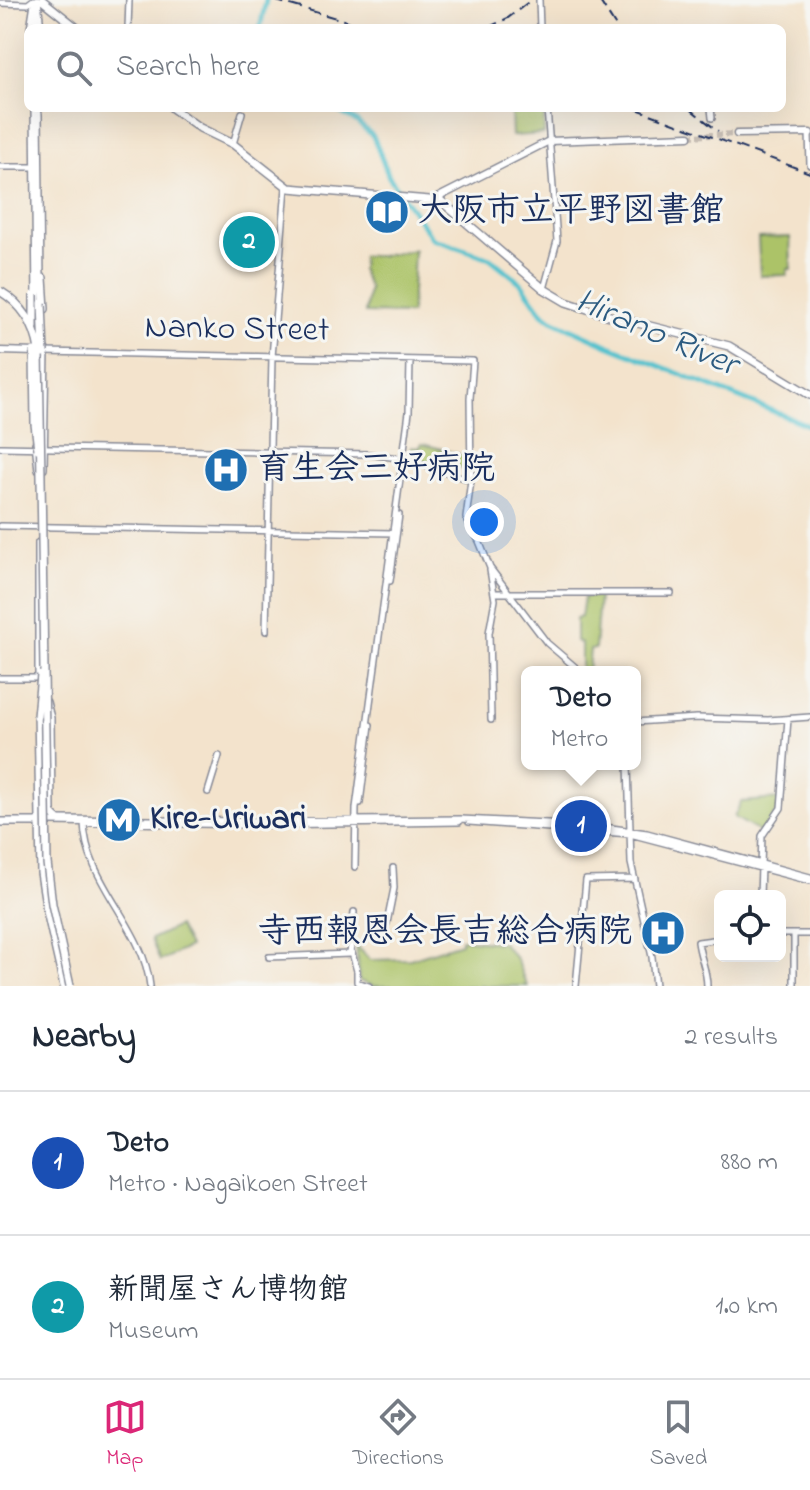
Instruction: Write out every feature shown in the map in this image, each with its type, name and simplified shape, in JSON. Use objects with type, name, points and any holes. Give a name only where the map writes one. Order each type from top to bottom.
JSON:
[{"type":"highway","points":[[32,24],[35,0]]},
{"type":"highway","points":[[35,0],[39,24]]},
{"type":"highway","points":[[35,0],[71,24]]},
{"type":"highway","points":[[37,112],[44,875],[68,986]]},
{"type":"highway","points":[[178,112],[200,128],[233,144],[286,187],[435,199],[446,203],[544,289],[566,302],[593,312],[729,346],[810,395]]},
{"type":"highway","points":[[37,270],[34,295],[35,424],[40,448]]},
{"type":"highway","points":[[37,270],[42,303],[45,419],[41,472]]},
{"type":"highway","points":[[0,293],[21,314],[32,335],[37,367],[46,818],[51,889],[68,986]]},
{"type":"highway","points":[[0,293],[24,311],[37,337],[42,680],[48,765],[46,818]]},
{"type":"highway","points":[[0,820],[46,818],[51,815],[50,718],[42,680]]},
{"type":"highway","points":[[42,680],[37,716],[39,789],[46,818]]},
{"type":"main road","points":[[737,134],[810,133]]},
{"type":"main road","points":[[435,199],[549,141],[689,136]]},
{"type":"main road","name":"Nanko Street","points":[[0,353],[39,353]]},
{"type":"street","points":[[6,0],[35,0]]},
{"type":"street","points":[[0,3],[28,4],[35,0]]},
{"type":"street","points":[[128,24],[129,0]]},
{"type":"street","points":[[539,0],[540,24]]},
{"type":"street","points":[[544,289],[557,241],[547,112]]},
{"type":"street","points":[[711,112],[712,118]]},
{"type":"street","points":[[233,144],[242,113]]},
{"type":"street","points":[[810,133],[810,165]]},
{"type":"street","points":[[0,167],[37,167]]},
{"type":"street","points":[[266,631],[273,335],[286,187]]},
{"type":"street","name":"Nanko Street","points":[[39,353],[473,362],[469,409],[471,480]]},
{"type":"street","points":[[355,867],[358,785],[404,459],[413,361]]},
{"type":"street","points":[[0,447],[368,454],[404,459],[471,480],[466,518],[490,568],[495,593],[489,633],[491,720]]},
{"type":"street","points":[[390,563],[404,459]]},
{"type":"street","points":[[0,526],[393,533]]},
{"type":"street","points":[[490,568],[547,643],[574,666]]},
{"type":"street","points":[[495,593],[671,593]]},
{"type":"street","points":[[3,678],[42,680]]},
{"type":"street","points":[[641,722],[810,717]]},
{"type":"street","points":[[760,890],[763,833],[781,808],[788,719]]},
{"type":"street","points":[[208,792],[219,756]]},
{"type":"street","points":[[628,770],[635,879],[655,986]]},
{"type":"street","points":[[46,818],[84,821],[356,822],[461,819],[614,830],[810,879]]},
{"type":"street","points":[[84,821],[85,840],[91,859],[144,959],[150,986]]},
{"type":"street","points":[[387,923],[394,888],[393,868]]},
{"type":"street","points":[[576,986],[586,880],[635,879]]},
{"type":"street","points":[[354,912],[352,952],[358,983],[369,986]]},
{"type":"street","points":[[786,934],[810,934]]},
{"type":"street","points":[[794,934],[794,986]]},
{"type":"street","points":[[707,986],[698,942],[714,940]]},
{"type":"street","points":[[269,957],[349,955],[352,952]]},
{"type":"green space","points":[[511,112],[544,112],[544,134],[512,136]]},
{"type":"green space","points":[[790,237],[791,269],[787,269],[787,275],[760,276],[758,238]]},
{"type":"green space","points":[[414,250],[411,314],[365,313],[369,288],[361,270],[362,256]]},
{"type":"green space","points":[[421,444],[466,456],[466,467],[457,468],[456,473],[409,458],[411,447],[420,448]]},
{"type":"green space","points":[[584,597],[599,597],[595,649],[590,650],[588,666],[581,666],[581,643],[576,641],[576,619],[581,617]]},
{"type":"green space","points":[[779,799],[778,810],[761,833],[734,817],[741,802]]},
{"type":"green space","points":[[178,926],[189,947],[160,961],[151,939]]},
{"type":"green space","points":[[461,939],[502,943],[515,957],[527,986],[373,986],[359,981],[356,945],[370,960],[410,959],[461,943]]},
{"type":"waterway","name":"Hirano River","points":[[261,24],[266,0]]},
{"type":"waterway","name":"Hirano River","points":[[340,112],[373,136],[389,177],[433,239],[490,258],[521,283],[543,313],[552,320],[810,426]]},
{"type":"tunnel","points":[[689,136],[737,134]]},
{"type":"railway","points":[[273,0],[357,24]]},
{"type":"railway","points":[[495,24],[531,0]]},
{"type":"railway","points":[[599,0],[614,24]]},
{"type":"railway","points":[[645,112],[810,173]]},
{"type":"railway","points":[[694,112],[718,131]]},
{"type":"place","name":"大阪市立平野図書館","points":[[387,212]]},
{"type":"place","name":"新聞屋さん博物館","points":[[249,242]]},
{"type":"place","name":"育生会三好病院","points":[[226,470]]},
{"type":"place","name":"Kire-Uriwari","points":[[119,820]]},
{"type":"place","name":"Deto","points":[[581,826]]},
{"type":"place","name":"寺西報恩会長吉総合病院","points":[[663,933]]}]
